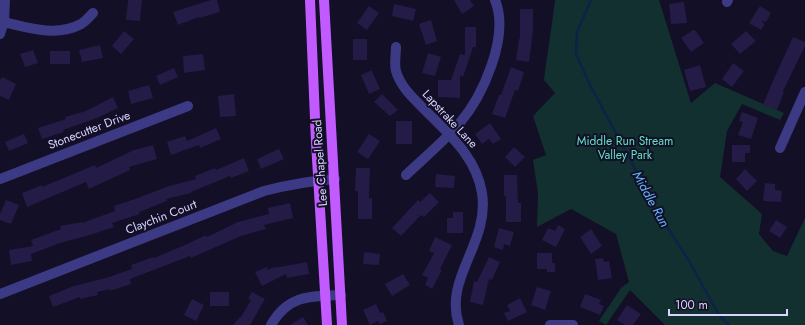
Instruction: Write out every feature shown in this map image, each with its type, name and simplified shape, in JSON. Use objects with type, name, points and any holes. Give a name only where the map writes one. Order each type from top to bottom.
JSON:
[{"type":"main road","name":"Lee Chapel Road","points":[[310,0],[327,325]]},
{"type":"main road","name":"Lee Chapel Road","points":[[324,0],[342,325]]},
{"type":"street","points":[[0,34],[4,22],[5,0]]},
{"type":"street","points":[[406,175],[460,123],[474,102],[484,82],[496,50],[499,34],[499,21],[494,0]]},
{"type":"street","points":[[4,22],[36,30],[59,30],[72,28],[83,23],[93,13]]},
{"type":"street","name":"Lapstrake Lane","points":[[396,47],[396,71],[403,86],[466,154],[479,178],[483,202],[482,220],[479,232],[458,285],[456,309],[459,325]]},
{"type":"street","points":[[780,148],[805,92]]},
{"type":"street","name":"Stonecutter Drive","points":[[0,179],[188,106]]},
{"type":"street","name":"Claychin Court","points":[[2,293],[264,191],[319,180],[334,179]]},
{"type":"street","points":[[0,282],[2,293]]},
{"type":"street","points":[[271,325],[282,311],[297,300],[310,296],[340,295]]},
{"type":"street","points":[[550,325],[573,325]]},
{"type":"green space","name":"Middle Run Stream Valley Park","points":[[555,0],[659,0],[691,103],[715,83],[784,113],[780,120],[742,104],[727,131],[720,177],[762,214],[759,234],[773,251],[787,256],[805,218],[805,325],[665,325],[630,290],[606,325],[599,321],[621,288],[629,282],[616,234],[571,209],[537,227],[538,193],[533,160],[546,155],[533,116],[555,93],[544,80]]},
{"type":"building","points":[[128,0],[142,0],[140,21],[126,20]]},
{"type":"building","points":[[211,0],[217,0],[220,12],[199,17],[178,25],[173,12]]},
{"type":"building","points":[[454,0],[470,0],[474,6],[462,14]]},
{"type":"building","points":[[684,2],[687,23],[671,24],[669,4]]},
{"type":"building","points":[[394,4],[416,9],[413,21],[392,16]]},
{"type":"building","points":[[369,6],[379,13],[367,30],[357,23]]},
{"type":"building","points":[[760,6],[771,13],[766,22],[762,21],[765,24],[761,30],[749,23]]},
{"type":"building","points":[[520,9],[533,9],[533,31],[529,62],[516,60],[520,39]]},
{"type":"building","points":[[431,20],[437,41],[426,45],[419,24]]},
{"type":"building","points":[[465,27],[476,27],[476,47],[473,47],[463,77],[460,76],[460,98],[438,97],[438,80],[451,80],[460,54],[465,55]]},
{"type":"building","points":[[695,30],[704,43],[691,52],[681,38]]},
{"type":"building","points":[[124,31],[134,39],[121,54],[112,46]]},
{"type":"building","points":[[746,31],[756,41],[740,54],[731,44]]},
{"type":"building","points":[[793,37],[805,42],[805,46],[783,91],[784,92],[777,110],[763,105]]},
{"type":"building","points":[[353,39],[367,39],[367,60],[353,60]]},
{"type":"building","points":[[100,45],[103,58],[82,62],[79,50]]},
{"type":"building","points":[[33,50],[38,63],[25,67],[20,54]]},
{"type":"building","points":[[50,51],[70,51],[70,64],[50,64]]},
{"type":"building","points":[[428,53],[441,57],[435,76],[422,73]]},
{"type":"building","points":[[203,54],[205,70],[184,73],[183,56]]},
{"type":"building","points":[[733,63],[744,71],[732,87],[722,79]]},
{"type":"building","points":[[700,65],[706,87],[690,91],[684,70]]},
{"type":"building","points":[[511,67],[524,72],[518,91],[515,90],[505,118],[492,114],[499,95],[501,95]]},
{"type":"building","points":[[174,68],[178,77],[160,85],[156,76]]},
{"type":"building","points":[[372,71],[380,89],[369,94],[361,75]]},
{"type":"building","points":[[2,77],[16,84],[9,100],[0,96],[0,80]]},
{"type":"building","points":[[149,85],[153,98],[131,104],[128,91]]},
{"type":"building","points":[[234,94],[236,116],[220,117],[218,96]]},
{"type":"building","points":[[382,94],[398,110],[390,116],[374,102]]},
{"type":"building","points":[[113,97],[118,108],[97,118],[63,130],[64,132],[42,139],[38,128],[66,119],[65,117],[86,111]]},
{"type":"building","points":[[742,112],[758,118],[751,139],[738,135],[743,122],[739,121]]},
{"type":"building","points":[[396,121],[412,121],[412,144],[396,144]]},
{"type":"building","points":[[490,123],[501,139],[493,144],[489,139],[482,144],[475,134]]},
{"type":"building","points":[[216,128],[221,139],[200,148],[199,145],[171,155],[167,142],[185,136],[187,141]]},
{"type":"building","points":[[24,134],[28,143],[9,151],[5,142]]},
{"type":"building","points":[[369,134],[380,141],[368,159],[357,152]]},
{"type":"building","points":[[153,145],[157,159],[129,167],[130,170],[89,189],[86,182],[27,207],[22,193],[42,185],[42,187],[95,165],[96,168],[134,150]]},
{"type":"building","points":[[732,145],[750,145],[750,153],[745,153],[745,162],[732,162]]},
{"type":"building","points":[[514,147],[525,157],[515,167],[505,157]]},
{"type":"building","points":[[279,149],[284,159],[261,169],[257,159]]},
{"type":"building","points":[[244,158],[249,171],[231,178],[230,176],[191,193],[166,199],[167,201],[139,212],[140,214],[112,223],[114,227],[60,243],[31,254],[32,261],[11,265],[9,250],[33,246],[31,240],[61,229],[60,226],[82,223],[115,211],[114,206],[169,186],[196,179],[195,176],[215,168],[216,170]]},
{"type":"building","points":[[356,168],[370,168],[369,198],[372,198],[372,219],[358,219],[358,191],[355,191]]},
{"type":"building","points":[[745,169],[757,181],[747,191],[736,179]]},
{"type":"building","points":[[436,174],[455,176],[454,188],[435,187]]},
{"type":"building","points":[[504,175],[517,175],[518,203],[521,203],[521,222],[506,222]]},
{"type":"building","points":[[765,183],[775,184],[775,190],[782,191],[781,202],[763,201]]},
{"type":"building","points":[[430,193],[439,202],[424,217],[421,215],[401,236],[392,228],[418,200],[420,202]]},
{"type":"building","points":[[6,200],[19,205],[11,224],[0,220],[0,214]]},
{"type":"building","points":[[290,203],[293,218],[264,225],[266,229],[241,236],[191,258],[190,256],[130,279],[131,284],[110,291],[110,289],[97,292],[98,295],[80,299],[80,297],[53,307],[49,296],[74,286],[106,278],[132,269],[131,265],[153,257],[154,258],[206,235],[207,237],[238,222],[269,214],[268,208]]},
{"type":"building","points":[[453,212],[463,212],[463,233],[447,233],[447,218],[453,218]]},
{"type":"building","points":[[776,220],[787,227],[780,238],[769,231]]},
{"type":"building","points":[[558,225],[565,229],[556,247],[542,240],[548,228],[555,231]]},
{"type":"building","points":[[499,228],[514,232],[510,246],[504,244],[503,250],[494,247]]},
{"type":"building","points":[[591,229],[602,246],[591,254],[580,237]]},
{"type":"building","points":[[435,237],[452,245],[440,269],[442,270],[432,289],[425,285],[428,278],[422,275],[434,253],[429,251]]},
{"type":"building","points":[[364,252],[380,254],[379,265],[363,264]]},
{"type":"building","points":[[537,253],[552,253],[552,263],[555,263],[555,272],[547,272],[547,269],[537,269]]},
{"type":"building","points":[[489,257],[500,262],[492,280],[489,279],[483,305],[470,302],[474,281],[477,282]]},
{"type":"building","points":[[603,258],[604,262],[609,261],[612,278],[598,280],[595,259]]},
{"type":"building","points":[[307,262],[309,274],[287,278],[286,274],[262,286],[255,272],[267,267],[268,270],[274,267]]},
{"type":"building","points":[[403,274],[410,285],[392,296],[385,284]]},
{"type":"building","points":[[537,287],[551,291],[545,310],[531,305]]},
{"type":"building","points":[[210,292],[229,292],[229,306],[210,306]]},
{"type":"building","points":[[252,292],[265,299],[250,325],[233,325],[241,317],[251,300],[248,299]]},
{"type":"building","points":[[585,294],[601,300],[599,304],[604,306],[600,315],[580,307]]},
{"type":"building","points":[[520,298],[527,312],[508,321],[504,313],[510,311],[507,305]]},
{"type":"building","points":[[192,299],[204,305],[196,321],[184,315]]},
{"type":"building","points":[[376,304],[380,313],[383,312],[387,321],[380,324],[378,321],[370,325],[363,310]]},
{"type":"building","points":[[627,305],[641,314],[633,325],[625,325],[617,320]]},
{"type":"building","points":[[303,317],[308,325],[290,325]]},
{"type":"waterway","name":"Middle Run","points":[[591,0],[577,32],[576,54],[590,85],[664,222],[689,261],[719,315],[729,325]]}]
